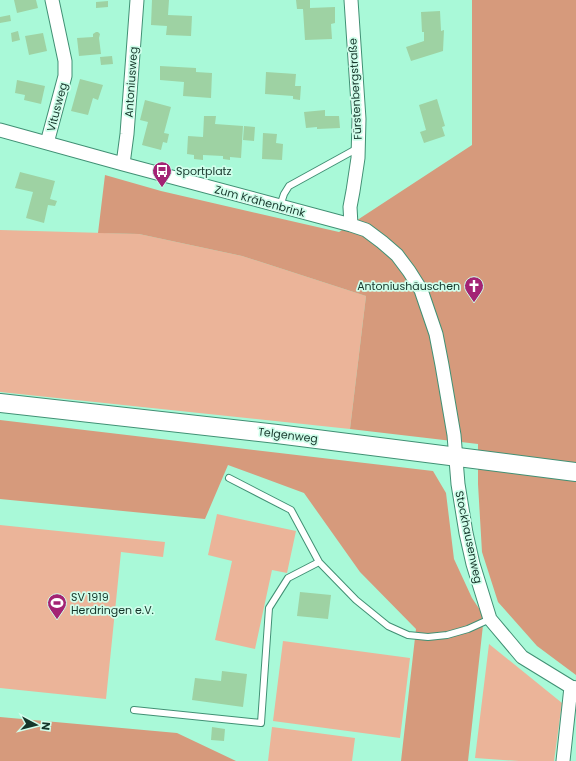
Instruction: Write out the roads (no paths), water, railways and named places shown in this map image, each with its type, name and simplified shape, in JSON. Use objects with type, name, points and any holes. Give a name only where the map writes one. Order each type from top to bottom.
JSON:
[{"type":"main road","name":"Telgenweg","points":[[0,403],[269,433],[576,472]]},
{"type":"street","name":"Vitusweg","points":[[47,142],[66,76],[65,60],[52,0]]},
{"type":"street","name":"Antoniusweg","points":[[123,164],[127,134],[137,0]]},
{"type":"street","name":"Fürstenbergstraße","points":[[351,0],[359,119],[358,158],[350,207],[351,225]]},
{"type":"street","name":"Zum Krähenbrink","points":[[0,130],[366,230],[397,256],[421,290],[436,334],[442,365]]},
{"type":"street","name":"Stockhausenweg","points":[[442,365],[454,435],[458,484],[466,533],[473,564],[490,619],[522,657],[574,688]]},
{"type":"street","points":[[563,761],[574,688]]},
{"type":"lane","points":[[280,206],[284,194],[289,186],[358,148]]},
{"type":"lane","points":[[229,478],[291,510],[319,562],[356,600],[388,626],[408,635],[428,637],[447,635],[468,629],[490,619]]},
{"type":"lane","points":[[134,710],[260,723],[269,608],[288,578],[319,562]]},
{"type":"place","name":"Sportplatz","points":[[162,188]]},
{"type":"place","name":"Antoniushäuschen","points":[[474,303]]},
{"type":"place","name":"SV 1919 Herdringen e.V.","points":[[57,620]]}]
